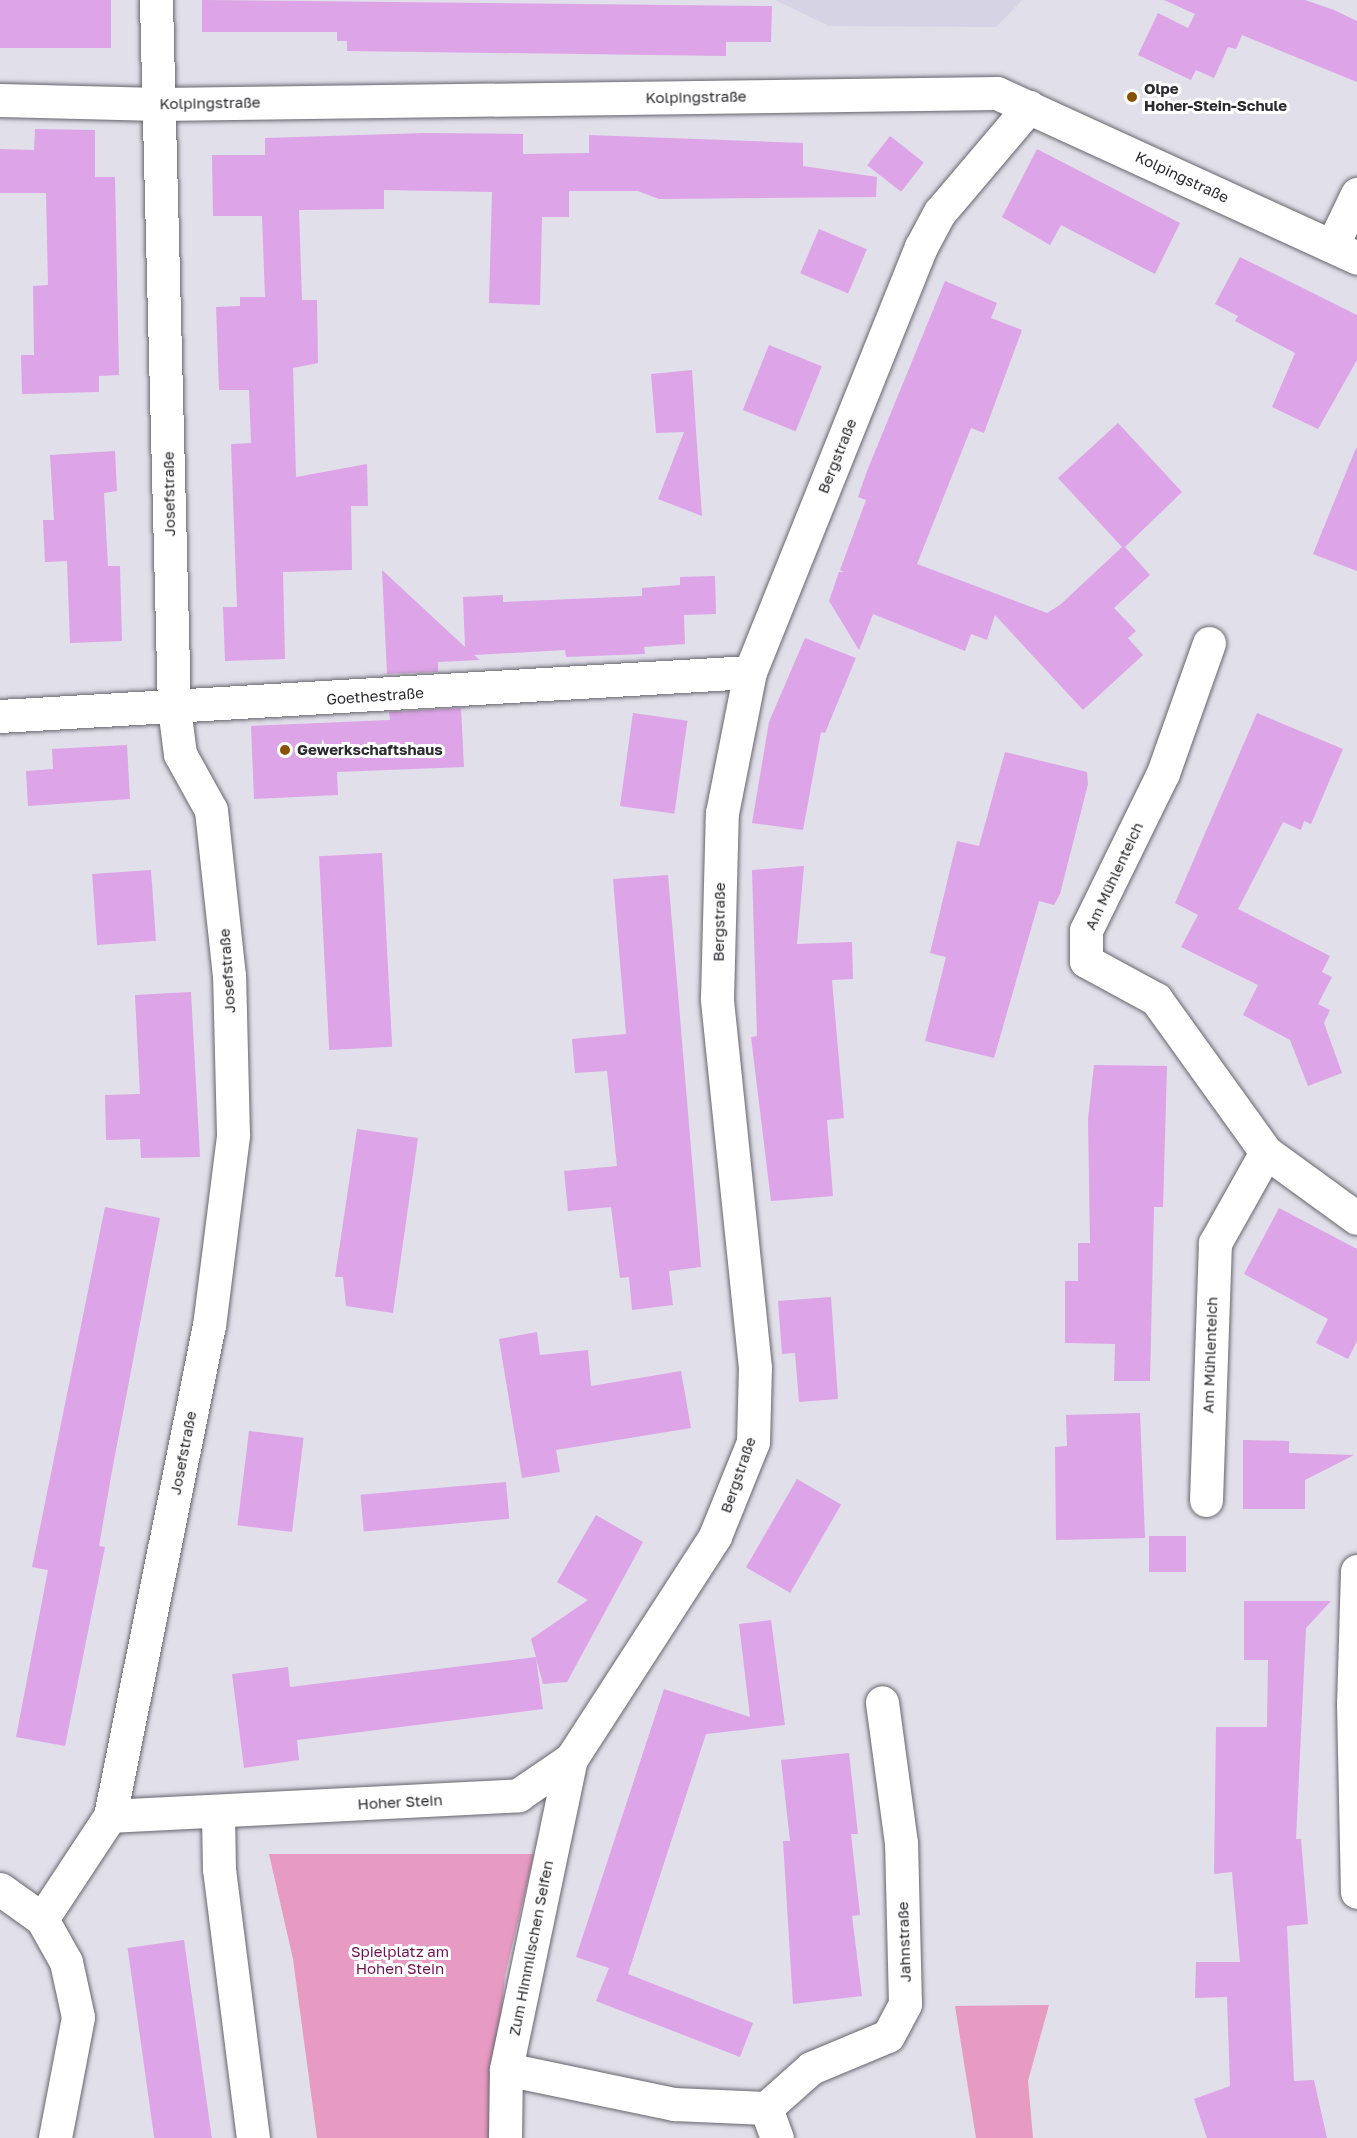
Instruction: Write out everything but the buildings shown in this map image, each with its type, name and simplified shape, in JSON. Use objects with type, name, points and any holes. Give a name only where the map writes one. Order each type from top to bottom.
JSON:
[{"type":"street","name":"Josefstraße","points":[[42,1919],[110,1816],[209,1326],[233,1135],[229,976],[211,810],[180,754],[174,708],[156,0]]},
{"type":"street","name":"Kolpingstraße","points":[[0,100],[159,104],[997,93],[1344,252]]},
{"type":"street","name":"Bergstraße","points":[[571,1759],[716,1536],[753,1442],[755,1368],[717,998],[722,813],[750,672],[921,247],[940,212],[1029,106]]},
{"type":"street","points":[[1344,252],[1357,194]]},
{"type":"street","name":"Am Mühlenteich","points":[[1209,643],[1163,773],[1086,930],[1086,961],[1156,999],[1266,1152],[1357,1218]]},
{"type":"street","name":"Goethestraße","points":[[0,716],[278,702],[750,672]]},
{"type":"street","name":"Am Mühlenteich","points":[[1206,1500],[1215,1243],[1266,1152]]},
{"type":"street","points":[[1357,1571],[1353,1703],[1357,1892]]},
{"type":"street","name":"Jahnstraße","points":[[766,2108],[811,2068],[888,2036],[905,2004],[901,1842],[882,1702]]},
{"type":"street","name":"Hoher Stein","points":[[110,1816],[218,1813],[518,1795],[571,1759]]},
{"type":"street","name":"Zum Himmlischen Seifen","points":[[505,2138],[506,2069],[571,1759]]},
{"type":"street","points":[[218,1813],[219,1869],[253,2138]]},
{"type":"street","points":[[0,1889],[42,1919],[66,1962],[78,2017],[56,2138]]},
{"type":"street","points":[[506,2069],[674,2104],[766,2108],[777,2138]]},
{"type":"shaded area","points":[[775,0],[1022,0],[996,27],[829,26]]},
{"type":"green space","name":"Spielplatz am Hohen Stein","points":[[269,1854],[534,1854],[505,1976],[489,2138],[317,2138],[293,1959]]},
{"type":"green space","points":[[1049,2005],[1028,2081],[1033,2138],[976,2138],[955,2006]]},
{"type":"place","name":"Olpe Hoher-Stein-Schule","points":[[1132,97]]},
{"type":"place","name":"Gewerkschaftshaus","points":[[285,750]]}]
